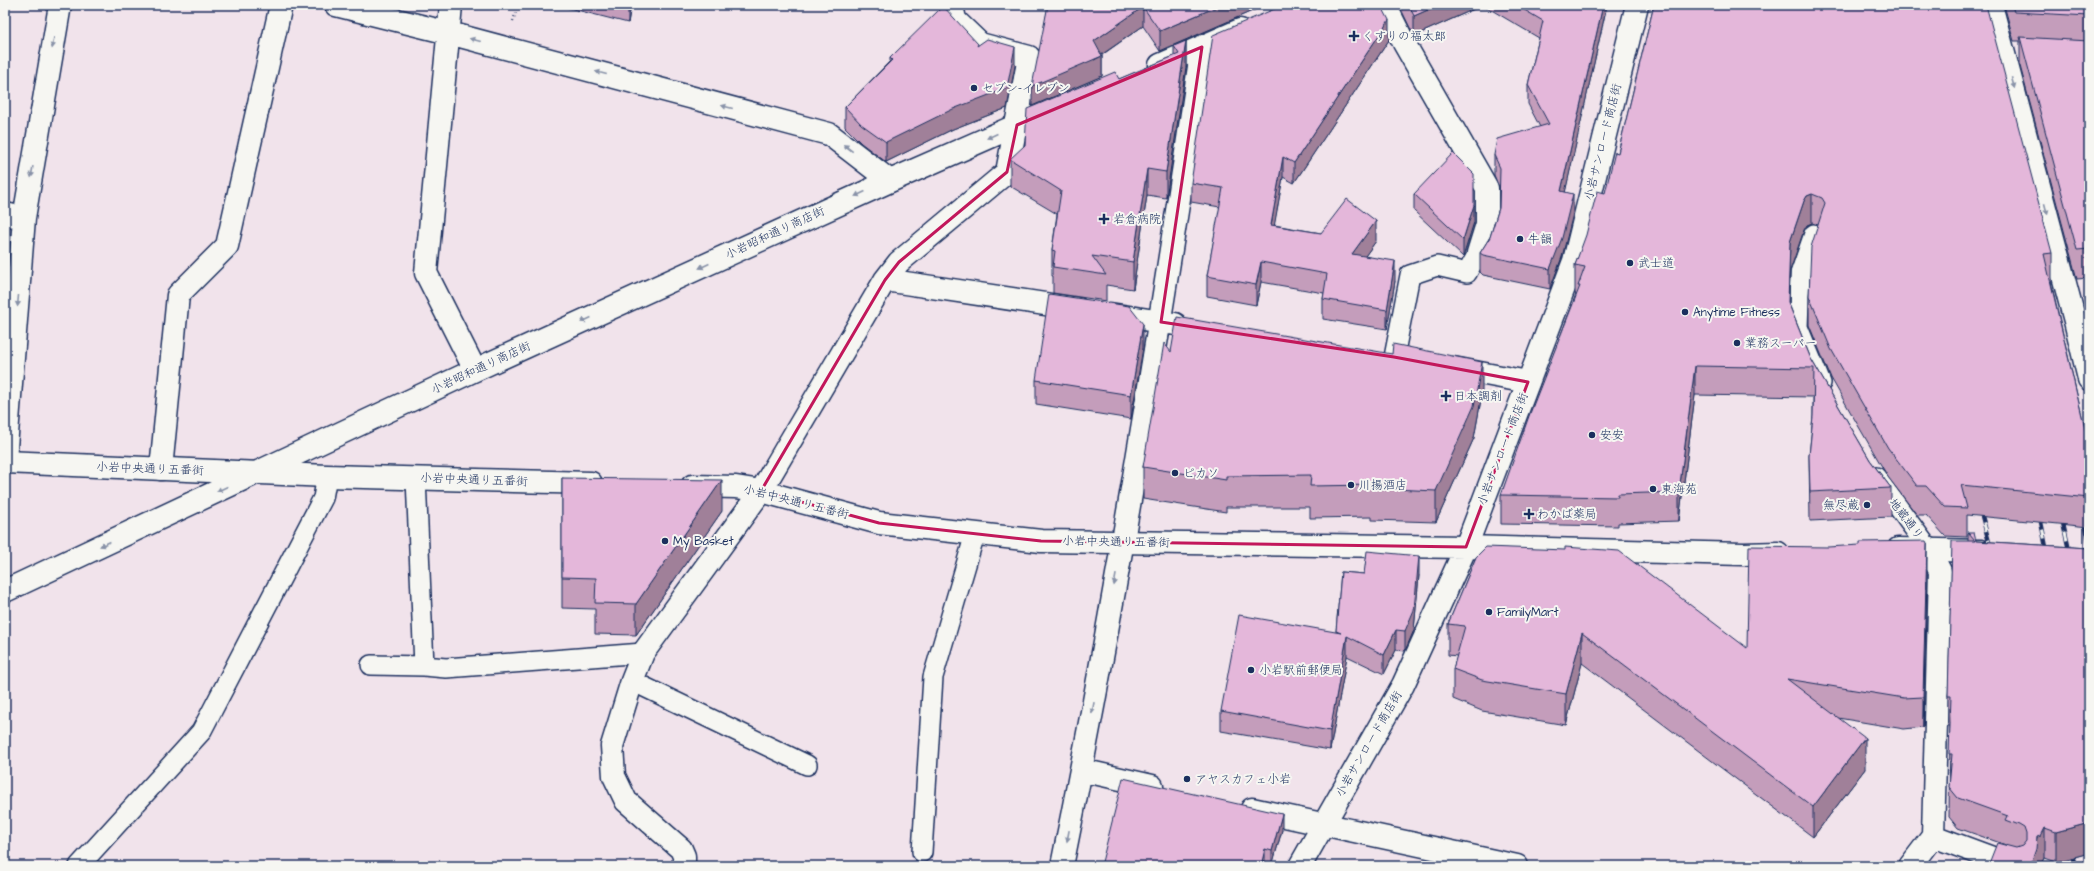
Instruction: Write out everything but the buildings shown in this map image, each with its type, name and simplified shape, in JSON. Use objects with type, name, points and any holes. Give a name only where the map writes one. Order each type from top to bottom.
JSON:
[{"type":"street","points":[[5,461],[15,216],[60,5]]},
{"type":"street","points":[[161,469],[178,295],[227,246],[281,5]]},
{"type":"street","points":[[336,5],[449,33],[829,134],[890,181]]},
{"type":"street","points":[[451,5],[426,273],[475,370]]},
{"type":"street","points":[[684,866],[684,856],[681,849],[626,801],[614,776],[612,746],[632,681],[643,653],[761,491],[885,280],[899,262],[1007,172],[1029,57],[980,44],[954,20],[952,5]]},
{"type":"street","points":[[1385,5],[1404,42],[1487,188],[1487,224],[1478,253]]},
{"type":"street","name":"小岩サンロード商店街","points":[[1300,866],[1403,685],[1466,546],[1574,261],[1637,5]]},
{"type":"street","points":[[1991,5],[2014,54],[2089,380]]},
{"type":"street","points":[[1138,74],[1257,23]]},
{"type":"street","points":[[1062,866],[1082,770],[1161,322],[1202,47]]},
{"type":"street","name":"小岩昭和通り商店街","points":[[5,592],[475,370],[890,181],[1074,101]]},
{"type":"street","points":[[885,280],[1192,326]]},
{"type":"street","points":[[1371,353],[1528,382]]},
{"type":"street","name":"小岩中央通り五番街","points":[[5,461],[327,476],[611,484]]},
{"type":"street","name":"小岩中央通り五番街","points":[[674,486],[736,488],[761,491],[879,523],[1041,541],[1466,546],[1743,554],[1798,552]]},
{"type":"street","points":[[1876,549],[1928,548],[2005,552]]},
{"type":"street","name":"地蔵通り","points":[[1928,548],[1940,571],[1933,836]]},
{"type":"street","points":[[1082,770],[1173,791]]},
{"type":"street","points":[[1234,805],[1517,866]]},
{"type":"street","points":[[1910,866],[1933,836],[2014,866]]},
{"type":"lane","points":[[1814,234],[1800,274],[1798,327],[1828,395]]},
{"type":"lane","points":[[1394,357],[1410,275],[1437,266],[1467,273],[1478,253]]},
{"type":"lane","name":"地蔵通り","points":[[1868,464],[1879,483],[1928,548]]},
{"type":"lane","points":[[79,866],[201,732],[323,498],[327,476]]},
{"type":"lane","points":[[416,478],[424,666]]},
{"type":"lane","points":[[922,852],[933,677],[975,534]]},
{"type":"lane","points":[[371,665],[446,668],[643,653]]},
{"type":"lane","points":[[632,681],[807,765]]},
{"type":"highlighted area","points":[[1202,47],[1161,322],[1394,357],[1528,382],[1466,547],[1041,541],[879,523],[761,491],[885,280],[899,262],[1007,172],[1017,125]]},
{"type":"railway","points":[[1979,505],[1992,553]]},
{"type":"railway","points":[[2039,512],[2048,557]]},
{"type":"railway","points":[[2061,514],[2071,559]]},
{"type":"railway","points":[[2084,516],[2089,543]]},
{"type":"railway","points":[[2071,847],[2076,866]]},
{"type":"place","name":"くすりの福太郎","points":[[1354,36]]},
{"type":"place","name":"セブン-イレブン","points":[[974,88]]},
{"type":"place","name":"岩倉病院","points":[[1104,219]]},
{"type":"place","name":"牛韻","points":[[1520,239]]},
{"type":"place","name":"武士道","points":[[1630,263]]},
{"type":"place","name":"Anytime Fitness","points":[[1685,312]]},
{"type":"place","name":"業務スーパー","points":[[1737,343]]},
{"type":"place","name":"日本調剤","points":[[1446,396]]},
{"type":"place","name":"安安","points":[[1592,435]]},
{"type":"place","name":"ピカソ","points":[[1175,473]]},
{"type":"place","name":"川揚酒店","points":[[1351,485]]},
{"type":"place","name":"東海苑","points":[[1653,489]]},
{"type":"place","name":"無尽蔵","points":[[1867,505]]},
{"type":"place","name":"わかば薬局","points":[[1529,514]]},
{"type":"place","name":"My Basket","points":[[665,541]]},
{"type":"place","name":"FamilyMart","points":[[1489,612]]},
{"type":"place","name":"小岩駅前郵便局","points":[[1251,670]]},
{"type":"place","name":"アヤスカフェ小岩","points":[[1187,779]]}]
